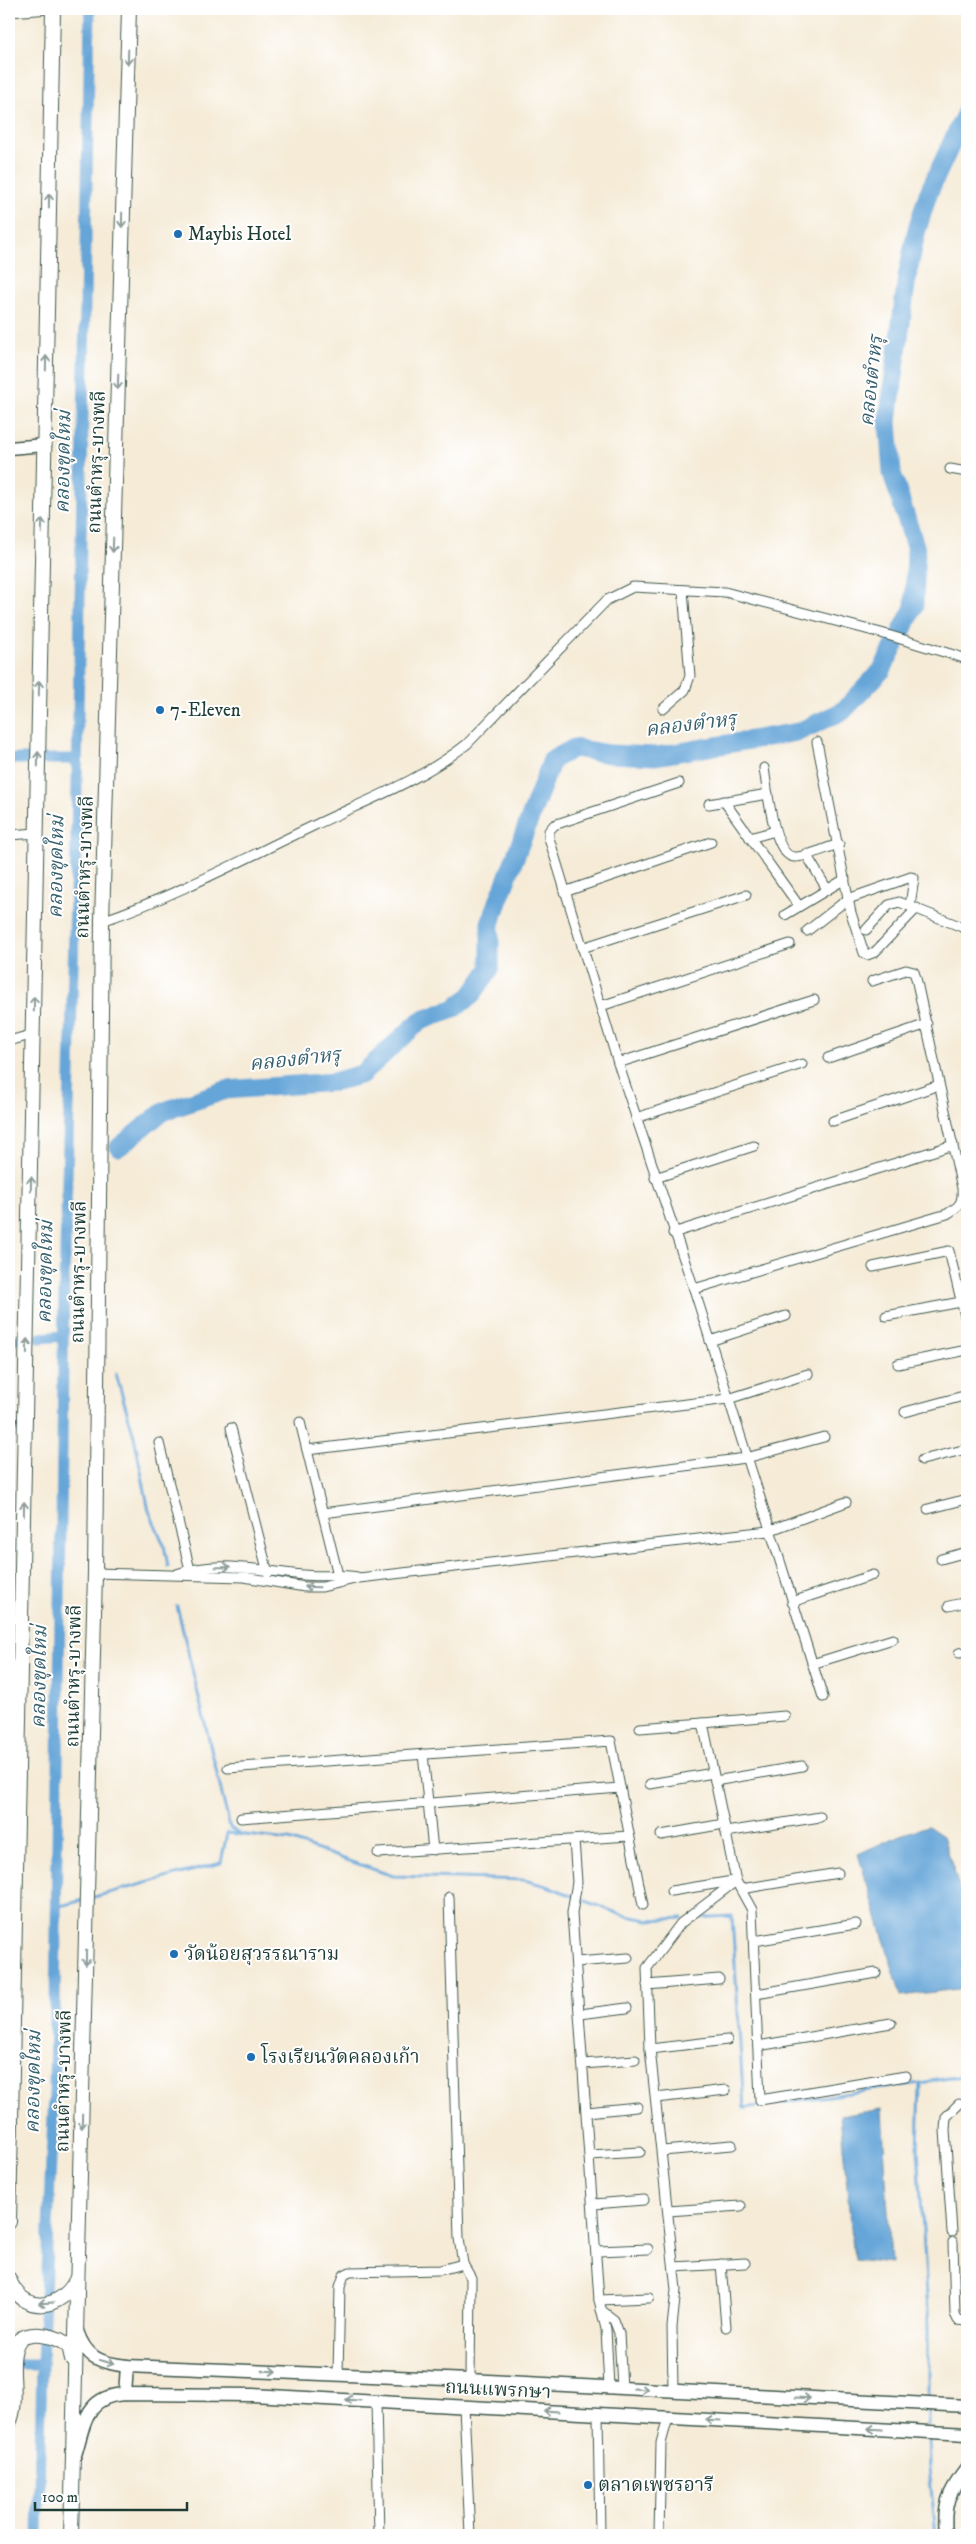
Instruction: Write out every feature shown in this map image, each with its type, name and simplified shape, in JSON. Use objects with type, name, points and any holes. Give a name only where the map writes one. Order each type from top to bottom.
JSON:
[{"type":"main road","points":[[9,2222],[12,1926],[34,1034],[52,9]]},
{"type":"main road","name":"ถนนตำหรุ-บางพลี","points":[[71,2535],[95,1572],[102,921],[129,9]]},
{"type":"main road","points":[[9,448],[45,445]]},
{"type":"main road","points":[[9,2279],[16,2292],[27,2300],[46,2304],[56,2302],[65,2297],[78,2277]]},
{"type":"main road","name":"ถนนแพรกษา","points":[[77,2328],[81,2342],[88,2353],[104,2362],[127,2366],[470,2380],[967,2406]]},
{"type":"main road","points":[[9,2423],[14,2408],[15,2352],[18,2342],[26,2336],[47,2336],[64,2342],[70,2348],[72,2356],[70,2444],[72,2490]]},
{"type":"main road","points":[[124,2394],[127,2366]]},
{"type":"main road","name":"ถนนแพรกษา","points":[[72,2464],[91,2407],[108,2396],[124,2394],[252,2395],[967,2434]]},
{"type":"main road","points":[[946,2535],[945,2504],[950,2492],[967,2468]]},
{"type":"street","points":[[9,12],[52,9]]},
{"type":"street","points":[[950,469],[967,472]]},
{"type":"street","points":[[102,921],[133,910],[190,884],[412,778],[452,756],[468,744],[607,600],[633,587],[725,592],[881,633],[967,659]]},
{"type":"street","points":[[663,708],[689,685],[690,676],[683,590]]},
{"type":"street","points":[[807,931],[848,898],[911,876],[914,878],[915,884],[914,907],[875,952],[867,955],[864,953],[851,913],[848,898],[839,844],[817,742]]},
{"type":"street","points":[[764,768],[775,831],[779,844],[786,854],[794,857],[839,844]]},
{"type":"street","points":[[679,783],[554,825],[549,831],[548,838],[618,1063],[673,1233],[694,1289],[768,1531],[823,1697]]},
{"type":"street","points":[[709,804],[768,794]]},
{"type":"street","points":[[724,801],[799,906]]},
{"type":"street","points":[[750,838],[775,831]]},
{"type":"street","points":[[9,835],[37,833]]},
{"type":"street","points":[[564,892],[711,842]]},
{"type":"street","points":[[806,854],[828,889]]},
{"type":"street","points":[[785,915],[845,879]]},
{"type":"street","points":[[582,948],[746,895]]},
{"type":"street","points":[[866,930],[894,902],[914,907],[967,929]]},
{"type":"street","points":[[601,1006],[790,944]]},
{"type":"street","points":[[694,1289],[947,1214],[960,1206],[963,1200],[953,1145],[914,972],[906,970],[872,981]]},
{"type":"street","points":[[618,1063],[814,1000]]},
{"type":"street","points":[[828,1058],[927,1024]]},
{"type":"street","points":[[9,1041],[34,1034]]},
{"type":"street","points":[[636,1118],[802,1064]]},
{"type":"street","points":[[833,1121],[939,1085]]},
{"type":"street","points":[[673,1233],[953,1145]]},
{"type":"street","points":[[655,1178],[754,1146]]},
{"type":"street","points":[[873,1267],[949,1251],[963,1289],[961,1302],[967,1324]]},
{"type":"street","points":[[886,1316],[961,1302]]},
{"type":"street","points":[[710,1341],[786,1316]]},
{"type":"street","points":[[898,1364],[967,1350]]},
{"type":"street","points":[[307,1450],[728,1399],[808,1374]]},
{"type":"street","points":[[905,1412],[967,1395]]},
{"type":"street","points":[[300,1422],[340,1584]]},
{"type":"street","points":[[231,1428],[270,1581]]},
{"type":"street","points":[[323,1512],[746,1458],[824,1437]]},
{"type":"street","points":[[159,1443],[191,1573]]},
{"type":"street","points":[[922,1460],[967,1449]]},
{"type":"street","points":[[928,1510],[967,1499]]},
{"type":"street","points":[[191,1573],[244,1577],[305,1587],[340,1584],[359,1578],[768,1531],[846,1502]]},
{"type":"street","points":[[940,1559],[967,1552]]},
{"type":"street","points":[[95,1572],[175,1575],[237,1566],[303,1575],[338,1574],[359,1578]]},
{"type":"street","points":[[792,1602],[873,1575]]},
{"type":"street","points":[[949,1606],[967,1602]]},
{"type":"street","points":[[812,1664],[893,1639]]},
{"type":"street","points":[[640,1728],[785,1716]]},
{"type":"street","points":[[703,1723],[738,1885],[752,1910],[760,2100],[906,2076]]},
{"type":"street","points":[[228,1768],[611,1740],[643,1904]]},
{"type":"street","points":[[424,1754],[433,1850]]},
{"type":"street","points":[[650,1784],[802,1766]]},
{"type":"street","points":[[241,1818],[620,1788]]},
{"type":"street","points":[[661,1835],[820,1817]]},
{"type":"street","points":[[378,1853],[629,1836]]},
{"type":"street","points":[[574,1840],[577,1882],[572,1913],[594,2204],[599,2300],[606,2329],[609,2387]]},
{"type":"street","points":[[671,1891],[838,1873]]},
{"type":"street","points":[[673,2391],[672,2328],[676,2290],[650,2049],[647,1968],[681,1924],[703,1904],[738,1885]]},
{"type":"street","points":[[449,1897],[459,2238],[463,2264],[471,2278],[470,2380]]},
{"type":"street","points":[[754,1941],[856,1924]]},
{"type":"street","points":[[576,1962],[628,1958]]},
{"type":"street","points":[[756,1994],[876,1973]]},
{"type":"street","points":[[647,1985],[719,1979]]},
{"type":"street","points":[[580,2014],[627,2008]]},
{"type":"street","points":[[758,2046],[891,2023]]},
{"type":"street","points":[[650,2049],[727,2040]]},
{"type":"street","points":[[583,2064],[635,2060]]},
{"type":"street","points":[[656,2098],[726,2090]]},
{"type":"street","points":[[952,2232],[945,2130],[946,2117],[959,2104]]},
{"type":"street","points":[[587,2112],[637,2107]]},
{"type":"street","points":[[662,2150],[732,2144]]},
{"type":"street","points":[[590,2154],[640,2152]]},
{"type":"street","points":[[594,2204],[644,2200]]},
{"type":"street","points":[[668,2211],[741,2206]]},
{"type":"street","points":[[953,2242],[955,2314],[958,2320],[967,2321]]},
{"type":"street","points":[[597,2251],[648,2249]]},
{"type":"street","points":[[674,2267],[745,2263]]},
{"type":"street","points":[[338,2374],[340,2287],[344,2275],[350,2272],[440,2270],[463,2264]]},
{"type":"street","points":[[721,2264],[726,2327]]},
{"type":"street","points":[[599,2300],[649,2298]]},
{"type":"street","points":[[601,2310],[614,2320],[619,2334],[622,2388]]},
{"type":"street","points":[[376,2402],[378,2535]]},
{"type":"street","points":[[464,2406],[470,2535]]},
{"type":"street","points":[[598,2414],[600,2535]]},
{"type":"street","points":[[659,2535],[661,2442],[668,2418]]},
{"type":"water","points":[[928,1826],[943,1836],[967,1912],[967,1988],[901,1996],[858,1854],[900,1835]]},
{"type":"water","points":[[882,2109],[891,2263],[854,2259],[840,2116]]},
{"type":"waterway","name":"คลองขุดใหม่","points":[[38,2535],[42,2364],[54,2092],[64,1284],[75,898],[90,9]]},
{"type":"waterway","name":"คลองตำหรุ","points":[[119,1147],[162,1112],[226,1090],[334,1082],[362,1074],[420,1021],[453,1009],[471,996],[490,969],[490,923],[552,760],[574,748],[609,754],[656,756],[798,732],[843,711],[882,670],[914,607],[916,549],[892,473],[888,421],[907,277],[916,233],[928,194],[967,110]]},
{"type":"waterway","points":[[9,759],[77,759]]},
{"type":"waterway","points":[[40,1338],[63,1336]]},
{"type":"waterway","points":[[9,1339],[15,1339]]},
{"type":"waterway","points":[[116,1374],[134,1436],[149,1511],[164,1545],[168,1566]]},
{"type":"waterway","points":[[177,1606],[230,1828],[239,1833]]},
{"type":"waterway","points":[[90,1898],[221,1863],[227,1833],[289,1840],[393,1876],[524,1880],[550,1887],[622,1915],[648,1920],[682,1918]]},
{"type":"waterway","points":[[56,1907],[84,1900]]},
{"type":"waterway","points":[[693,1918],[732,1916],[744,2108],[920,2083],[918,2149],[928,2312],[928,2400]]},
{"type":"waterway","points":[[920,2083],[967,2075]]},
{"type":"waterway","points":[[9,2364],[42,2364]]},
{"type":"waterway","points":[[928,2406],[928,2430]]},
{"type":"waterway","points":[[928,2436],[929,2468],[936,2535]]},
{"type":"place","name":"Maybis Hotel","points":[[178,234]]},
{"type":"place","name":"7-Eleven","points":[[160,710]]},
{"type":"place","name":"วัดน้อยสุวรรณาราม","points":[[174,1954]]},
{"type":"place","name":"โรงเรียนวัดคลองเก้า","points":[[251,2057]]},
{"type":"place","name":"ตลาดเพชรอารี","points":[[588,2485]]}]
